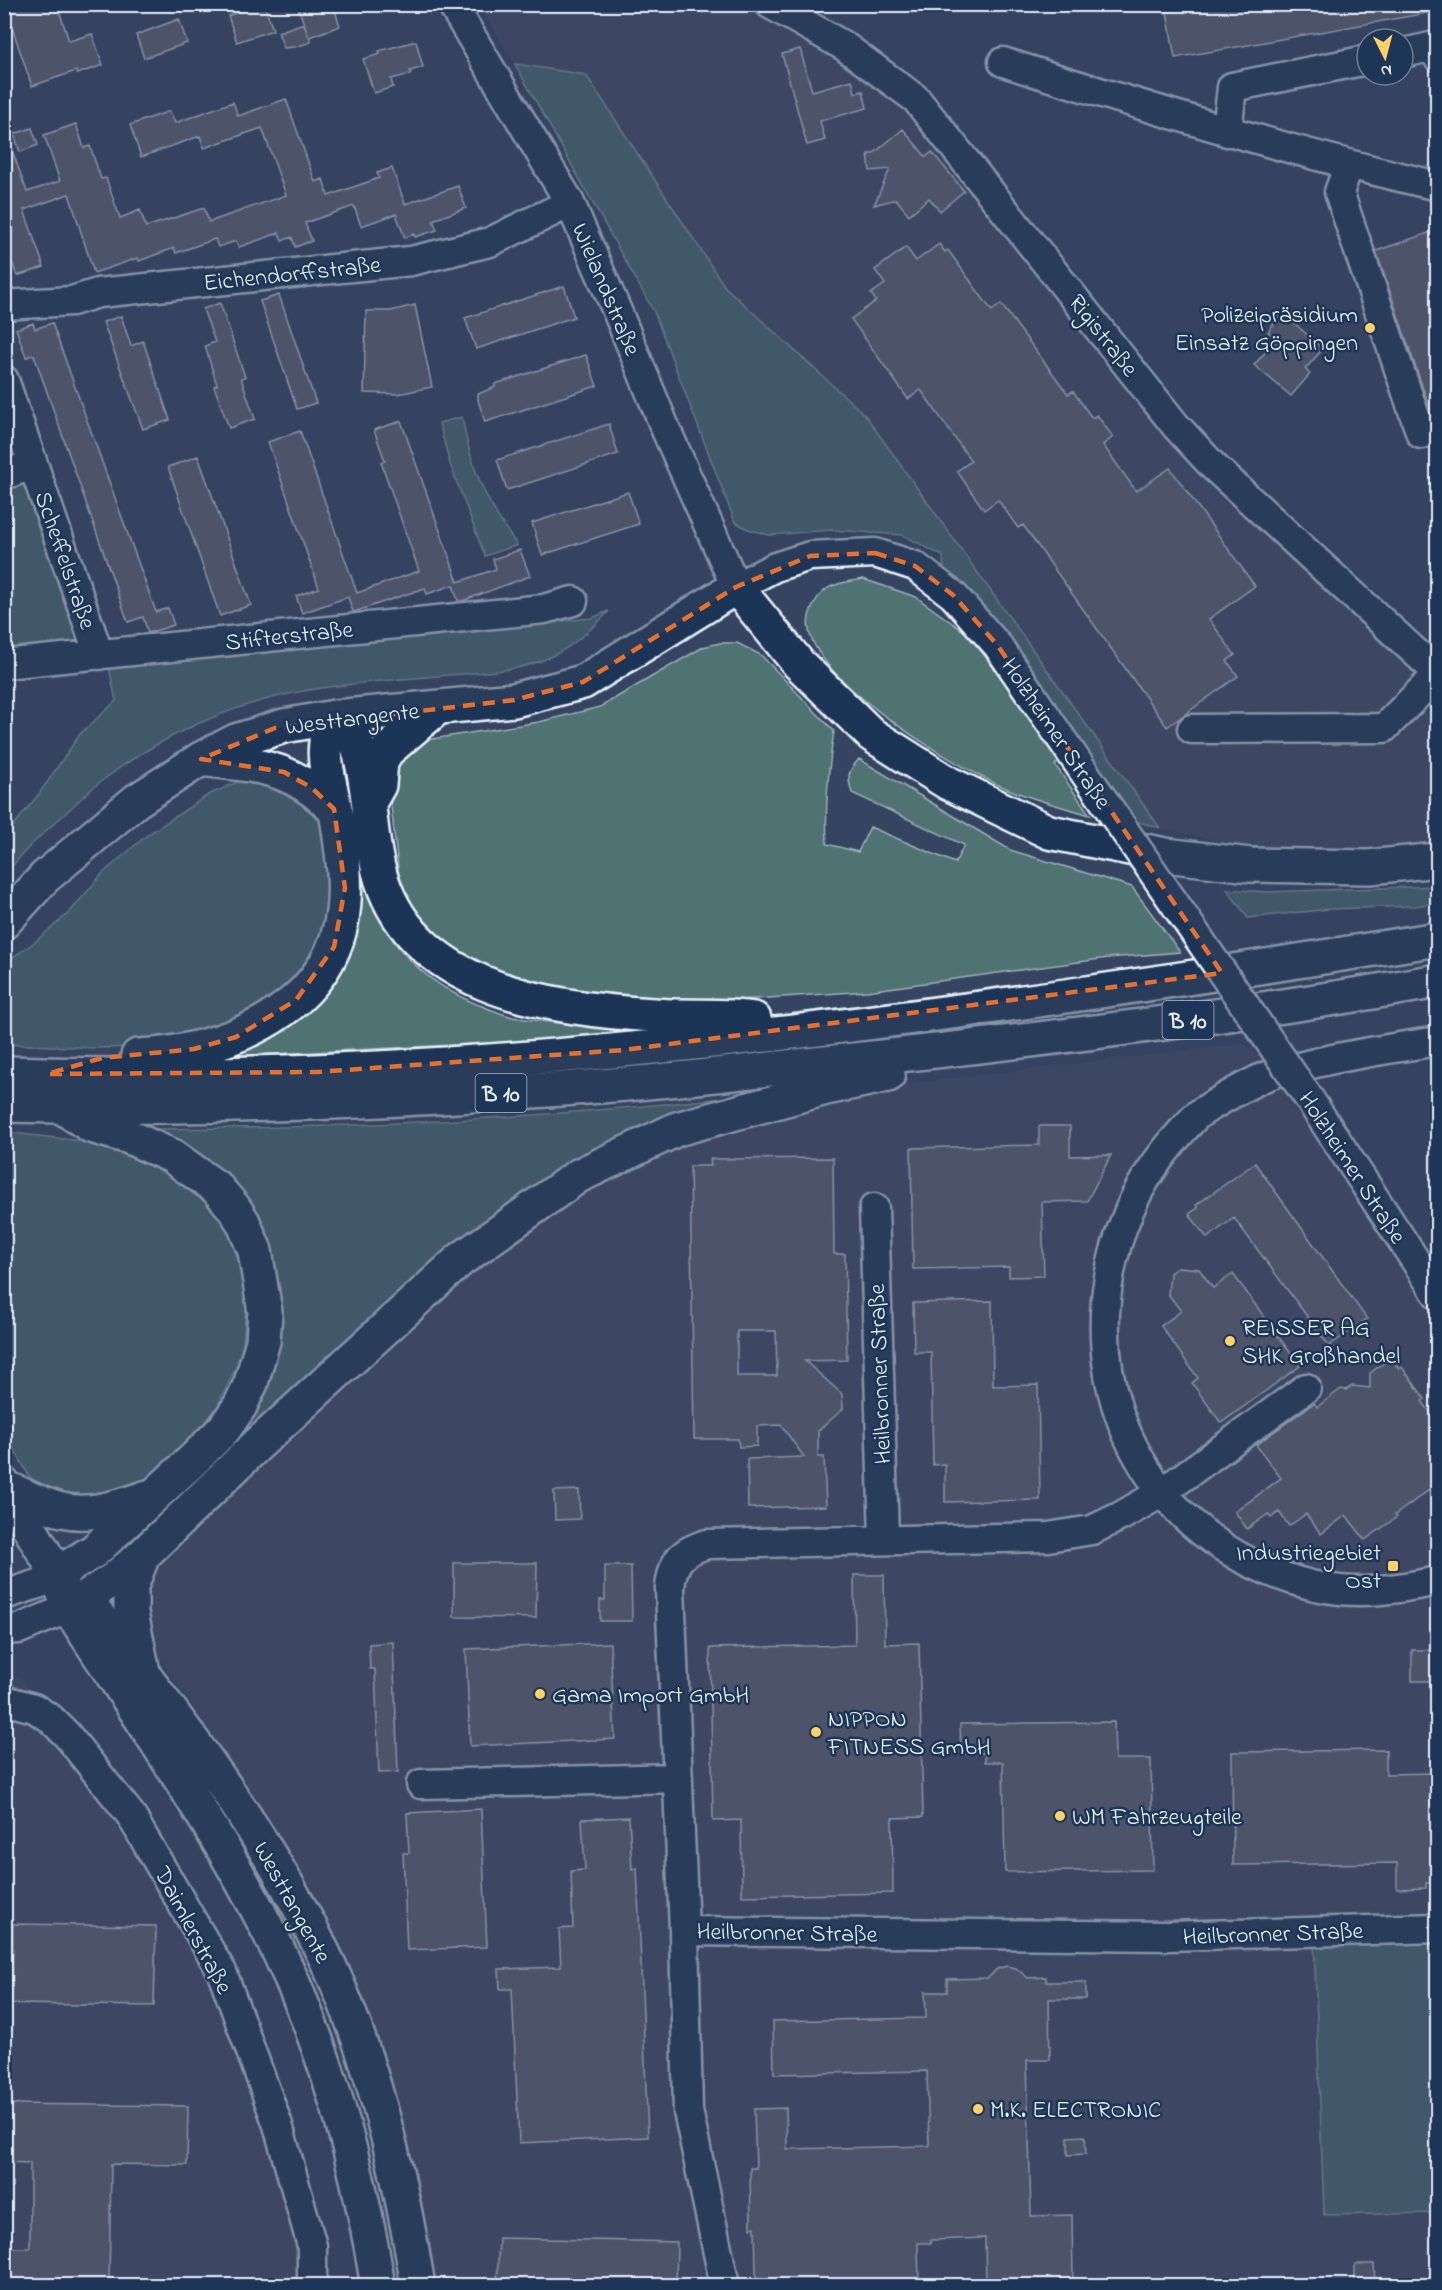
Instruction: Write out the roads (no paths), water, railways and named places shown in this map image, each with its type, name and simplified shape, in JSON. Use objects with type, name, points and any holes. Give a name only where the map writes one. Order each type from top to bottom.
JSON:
[{"type":"main road","name":"Westtangente","points":[[4,922],[45,878],[136,801],[201,759],[236,741],[275,728],[335,717],[514,700],[583,682],[736,587]]},
{"type":"main road","points":[[736,587],[799,664],[872,735],[948,783],[1049,832],[1166,855],[1250,865],[1369,867],[1437,860]]},
{"type":"main road","points":[[368,806],[379,785],[381,761],[387,751],[437,708]]},
{"type":"main road","points":[[47,1074],[102,1058],[150,1056],[194,1049],[236,1037],[296,1000],[319,974],[334,947],[341,923],[345,888],[338,820],[325,757],[328,727],[335,717],[353,736],[360,757],[379,878],[404,925],[436,958],[487,986],[571,1006],[652,1015],[747,1018],[815,1029]]},
{"type":"main road","points":[[201,759],[260,766],[284,772],[312,788],[334,809]]},
{"type":"main road","name":"B 10","points":[[4,1073],[317,1072],[622,1050],[815,1029],[1190,978],[1437,939]]},
{"type":"main road","name":"B 10","points":[[4,1105],[62,1107],[328,1103],[629,1084],[938,1051],[1180,1021],[1437,981]]},
{"type":"main road","name":"B 10","points":[[142,1555],[255,1446],[460,1260],[578,1176],[677,1129],[826,1088],[886,1076],[938,1051]]},
{"type":"main road","points":[[57,1574],[94,1551],[224,1429],[240,1406],[251,1383],[263,1341],[265,1312],[255,1251],[234,1208],[217,1188],[172,1156],[140,1142],[91,1126],[62,1107]]},
{"type":"main road","name":"Westtangente","points":[[5,1487],[214,1831],[266,1925],[300,2000],[336,2094],[349,2140],[371,2241],[378,2286]]},
{"type":"main road","points":[[5,1487],[51,1507],[76,1512],[105,1510],[158,1493]]},
{"type":"main road","points":[[77,1603],[114,1579],[142,1555]]},
{"type":"main road","points":[[142,1555],[131,1586],[131,1612],[142,1672]]},
{"type":"main road","name":"Westtangente","points":[[77,1603],[142,1672],[247,1820],[302,1912],[328,1964],[360,2045],[392,2152],[418,2286]]},
{"type":"street","name":"Wielandstraße","points":[[453,4],[570,203],[618,311],[666,430],[736,587]]},
{"type":"street","name":"Rigistraße","points":[[770,4],[844,46],[916,99],[1176,426],[1213,466],[1342,583],[1437,674]]},
{"type":"street","points":[[1415,50],[1436,46],[1437,57]]},
{"type":"street","points":[[1003,62],[1227,132],[1437,186]]},
{"type":"street","points":[[1227,132],[1232,87],[1355,62]]},
{"type":"street","points":[[1349,165],[1339,192],[1421,434],[1437,428]]},
{"type":"street","name":"Eichendorffstraße","points":[[4,305],[72,301],[98,293],[411,261],[490,242],[570,203]]},
{"type":"street","name":"Scheffelstraße","points":[[4,380],[99,656]]},
{"type":"street","name":"Scheffelstraße","points":[[4,475],[32,465]]},
{"type":"street","name":"Holzheimer Straße","points":[[736,587],[774,567],[810,556],[875,553],[915,566],[953,595],[998,646],[1308,1097],[1437,1295]]},
{"type":"street","name":"Stifterstraße","points":[[4,664],[544,609],[573,601]]},
{"type":"street","points":[[1192,729],[1384,728],[1437,674]]},
{"type":"street","name":"Holzheimer Straße","points":[[1437,1041],[1346,1055],[1269,1075],[1198,1114],[1167,1148],[1138,1190],[1117,1239],[1111,1265],[1105,1325],[1107,1357],[1114,1396],[1126,1433],[1161,1493],[1197,1528],[1234,1554],[1268,1571],[1298,1581],[1359,1591],[1405,1587],[1437,1581]]},
{"type":"street","name":"Heilbronner Straße","points":[[874,1208],[884,1539]]},
{"type":"street","name":"Heilbronner Straße","points":[[1306,1388],[1161,1493],[1092,1530],[1048,1537],[707,1544],[690,1549],[676,1561],[670,1588],[684,1930],[1168,1936],[1437,1928]]},
{"type":"street","points":[[4,1595],[41,1583],[57,1574]]},
{"type":"street","points":[[4,1630],[19,1629],[52,1617],[77,1603]]},
{"type":"street","name":"Daimlerstraße","points":[[4,1700],[34,1708],[50,1718],[130,1814],[222,1972],[278,2125],[294,2180],[312,2246],[312,2286]]},
{"type":"street","points":[[421,1784],[678,1778]]},
{"type":"street","points":[[684,1930],[687,2111],[725,2286]]},
{"type":"place","name":"Polizeipräsidium Einsatz Göppingen","points":[[1370,328]]},
{"type":"place","name":"REISSER AG SHK Großhandel","points":[[1230,1341]]},
{"type":"place","name":"Industriegebiet Ost","points":[[1393,1566]]},
{"type":"place","name":"Gama Import GmbH","points":[[540,1694]]},
{"type":"place","name":"NIPPON FITNESS GmbH","points":[[816,1732]]},
{"type":"place","name":"WM Fahrzeugteile","points":[[1060,1816]]},
{"type":"place","name":"M.K. ELECTRONIC","points":[[978,2109]]}]
